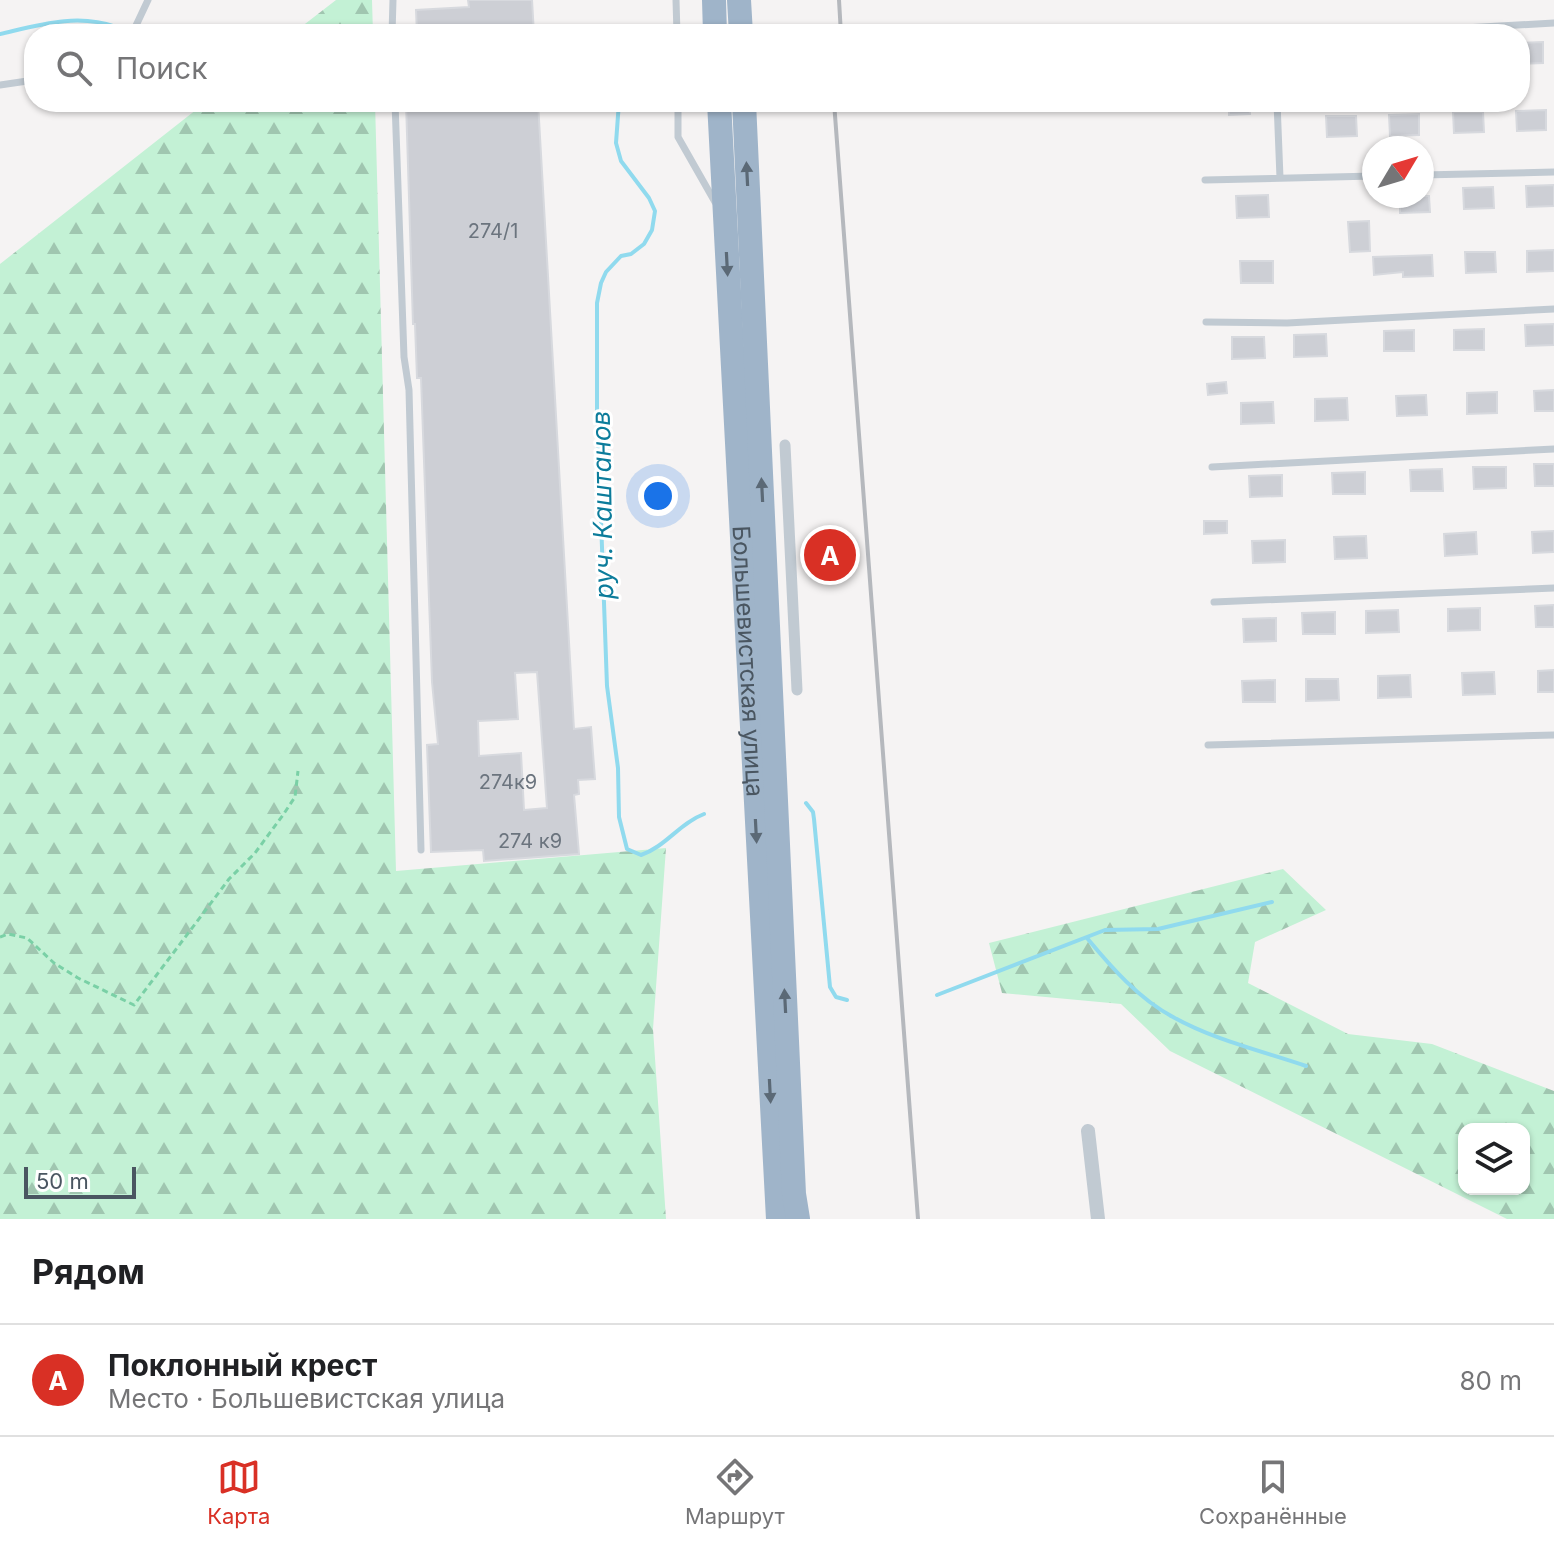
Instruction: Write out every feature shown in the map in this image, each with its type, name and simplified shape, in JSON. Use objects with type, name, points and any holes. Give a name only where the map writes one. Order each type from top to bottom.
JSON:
[{"type":"highway","points":[[714,0],[715,24]]},
{"type":"highway","points":[[739,0],[740,24]]},
{"type":"highway","name":"Большевистская улица","points":[[720,112],[778,1219]]},
{"type":"highway","name":"Большевистская улица","points":[[744,112],[794,1194],[798,1219]]},
{"type":"street","points":[[785,445],[797,690]]},
{"type":"street","points":[[1088,1131],[1098,1219]]},
{"type":"lane","points":[[137,24],[148,0]]},
{"type":"lane","points":[[392,24],[393,0]]},
{"type":"lane","points":[[676,0],[677,24]]},
{"type":"lane","points":[[1530,24],[1554,23]]},
{"type":"lane","points":[[0,85],[24,81]]},
{"type":"lane","points":[[395,112],[404,357],[409,390],[421,850]]},
{"type":"lane","points":[[678,112],[678,137],[725,218]]},
{"type":"lane","points":[[1277,112],[1280,178]]},
{"type":"lane","points":[[1434,175],[1554,172]]},
{"type":"lane","points":[[1205,180],[1362,176]]},
{"type":"lane","points":[[1206,322],[1287,323],[1554,309]]},
{"type":"lane","points":[[1212,467],[1554,449]]},
{"type":"lane","points":[[1214,602],[1554,588]]},
{"type":"lane","points":[[1208,745],[1554,735]]},
{"type":"path","points":[[0,937],[8,934],[27,938],[54,963],[134,1005],[159,976],[203,913],[283,815],[295,797],[298,771]]},
{"type":"green space","points":[[336,0],[372,0],[373,24],[305,24]]},
{"type":"green space","points":[[193,112],[375,112],[396,871],[666,848],[653,1029],[666,1219],[0,1219],[0,264]]},
{"type":"green space","points":[[1283,869],[1326,910],[1255,942],[1248,983],[1348,1034],[1432,1044],[1554,1091],[1554,1219],[1507,1219],[1459,1195],[1530,1195],[1530,1123],[1458,1123],[1458,1195],[1170,1051],[1121,1004],[1002,993],[989,943]]},
{"type":"building","points":[[468,0],[532,0],[533,24],[417,24],[416,10],[469,7]]},
{"type":"building","points":[[1543,42],[1543,63],[1530,64],[1530,43]]},
{"type":"building","points":[[1546,110],[1546,130],[1517,131],[1516,112]]},
{"type":"building","points":[[406,112],[539,112],[574,729],[591,727],[595,779],[578,780],[579,794],[574,795],[579,854],[484,861],[483,850],[431,852],[427,745],[438,744],[432,682],[421,378],[417,378]],"holes":[[[537,672],[547,808],[524,810],[521,753],[479,756],[478,721],[518,719],[515,673]]]},
{"type":"building","points":[[1229,112],[1250,112],[1250,114],[1229,115]]},
{"type":"building","points":[[1453,112],[1483,112],[1484,132],[1454,133]]},
{"type":"building","points":[[1419,114],[1419,135],[1390,136],[1389,115]]},
{"type":"building","points":[[1326,116],[1356,116],[1357,136],[1327,137]]},
{"type":"building","points":[[1554,185],[1554,206],[1527,207],[1526,186]]},
{"type":"building","points":[[1493,187],[1494,208],[1464,209],[1463,188]]},
{"type":"building","points":[[1268,195],[1269,217],[1237,218],[1236,196]]},
{"type":"building","points":[[1400,208],[1430,208],[1430,212],[1400,213]]},
{"type":"building","points":[[1369,221],[1370,251],[1350,252],[1348,222]]},
{"type":"building","points":[[1554,250],[1554,271],[1527,272],[1527,251]]},
{"type":"building","points":[[1465,252],[1495,252],[1496,272],[1466,273]]},
{"type":"building","points":[[1432,255],[1433,276],[1403,277],[1403,272],[1374,275],[1373,257]]},
{"type":"building","points":[[1240,261],[1273,261],[1273,283],[1241,283]]},
{"type":"building","points":[[1554,324],[1554,345],[1526,346],[1525,325]]},
{"type":"building","points":[[1484,329],[1484,350],[1454,350],[1454,330]]},
{"type":"building","points":[[1414,330],[1414,351],[1384,351],[1384,331]]},
{"type":"building","points":[[1326,334],[1327,356],[1294,357],[1294,335]]},
{"type":"building","points":[[1232,337],[1264,337],[1265,358],[1232,359]]},
{"type":"building","points":[[1226,382],[1227,393],[1208,395],[1207,384]]},
{"type":"building","points":[[1554,390],[1554,411],[1535,411],[1534,391]]},
{"type":"building","points":[[1497,392],[1497,413],[1467,414],[1467,393]]},
{"type":"building","points":[[1426,395],[1427,415],[1397,416],[1396,396]]},
{"type":"building","points":[[1347,398],[1348,420],[1315,421],[1315,399]]},
{"type":"building","points":[[1273,402],[1274,423],[1241,424],[1241,403]]},
{"type":"building","points":[[1534,464],[1554,464],[1554,486],[1535,486]]},
{"type":"building","points":[[1473,467],[1506,467],[1506,488],[1474,489]]},
{"type":"building","points":[[1442,469],[1443,491],[1411,491],[1410,470]]},
{"type":"building","points":[[1365,472],[1365,494],[1333,494],[1332,473]]},
{"type":"building","points":[[1282,475],[1282,496],[1250,497],[1249,476]]},
{"type":"building","points":[[1204,521],[1227,521],[1227,533],[1204,534]]},
{"type":"building","points":[[1554,531],[1554,552],[1533,553],[1532,532]]},
{"type":"building","points":[[1476,532],[1477,554],[1445,556],[1444,534]]},
{"type":"building","points":[[1366,536],[1367,558],[1335,559],[1334,537]]},
{"type":"building","points":[[1285,540],[1285,562],[1253,563],[1252,541]]},
{"type":"building","points":[[1554,605],[1554,627],[1536,627],[1535,606]]},
{"type":"building","points":[[1480,608],[1480,630],[1448,631],[1448,609]]},
{"type":"building","points":[[1398,610],[1399,632],[1366,633],[1366,611]]},
{"type":"building","points":[[1335,612],[1335,634],[1303,634],[1302,613]]},
{"type":"building","points":[[1276,618],[1276,641],[1244,642],[1243,619]]},
{"type":"building","points":[[1554,670],[1554,692],[1538,692],[1538,671]]},
{"type":"building","points":[[1494,672],[1495,694],[1463,695],[1462,673]]},
{"type":"building","points":[[1410,675],[1411,697],[1378,698],[1378,676]]},
{"type":"building","points":[[1306,679],[1338,679],[1339,700],[1306,701]]},
{"type":"building","points":[[1275,680],[1275,702],[1243,702],[1242,681]]},
{"type":"waterway","name":"руч. Каштанов","points":[[44,24],[72,21],[105,24]]},
{"type":"waterway","name":"руч. Каштанов","points":[[0,34],[24,29]]},
{"type":"waterway","name":"руч. Каштанов","points":[[618,112],[616,143],[621,161],[655,211],[652,230],[644,244],[631,254],[621,256],[606,272],[597,303],[597,409],[607,686],[618,768],[619,817],[627,849],[641,855],[704,814]]},
{"type":"waterway","name":"руч. Каштанов","points":[[806,803],[814,819],[830,987],[836,997],[847,1000]]},
{"type":"waterway","name":"руч. Каштанов","points":[[937,995],[1105,930],[1158,929],[1272,902]]},
{"type":"waterway","points":[[1087,938],[1137,992],[1161,1010],[1221,1039],[1306,1066]]},
{"type":"railway","points":[[839,0],[840,24]]},
{"type":"railway","points":[[835,112],[918,1219]]},
{"type":"place","name":"Поклонный крест","points":[[830,555]]}]
